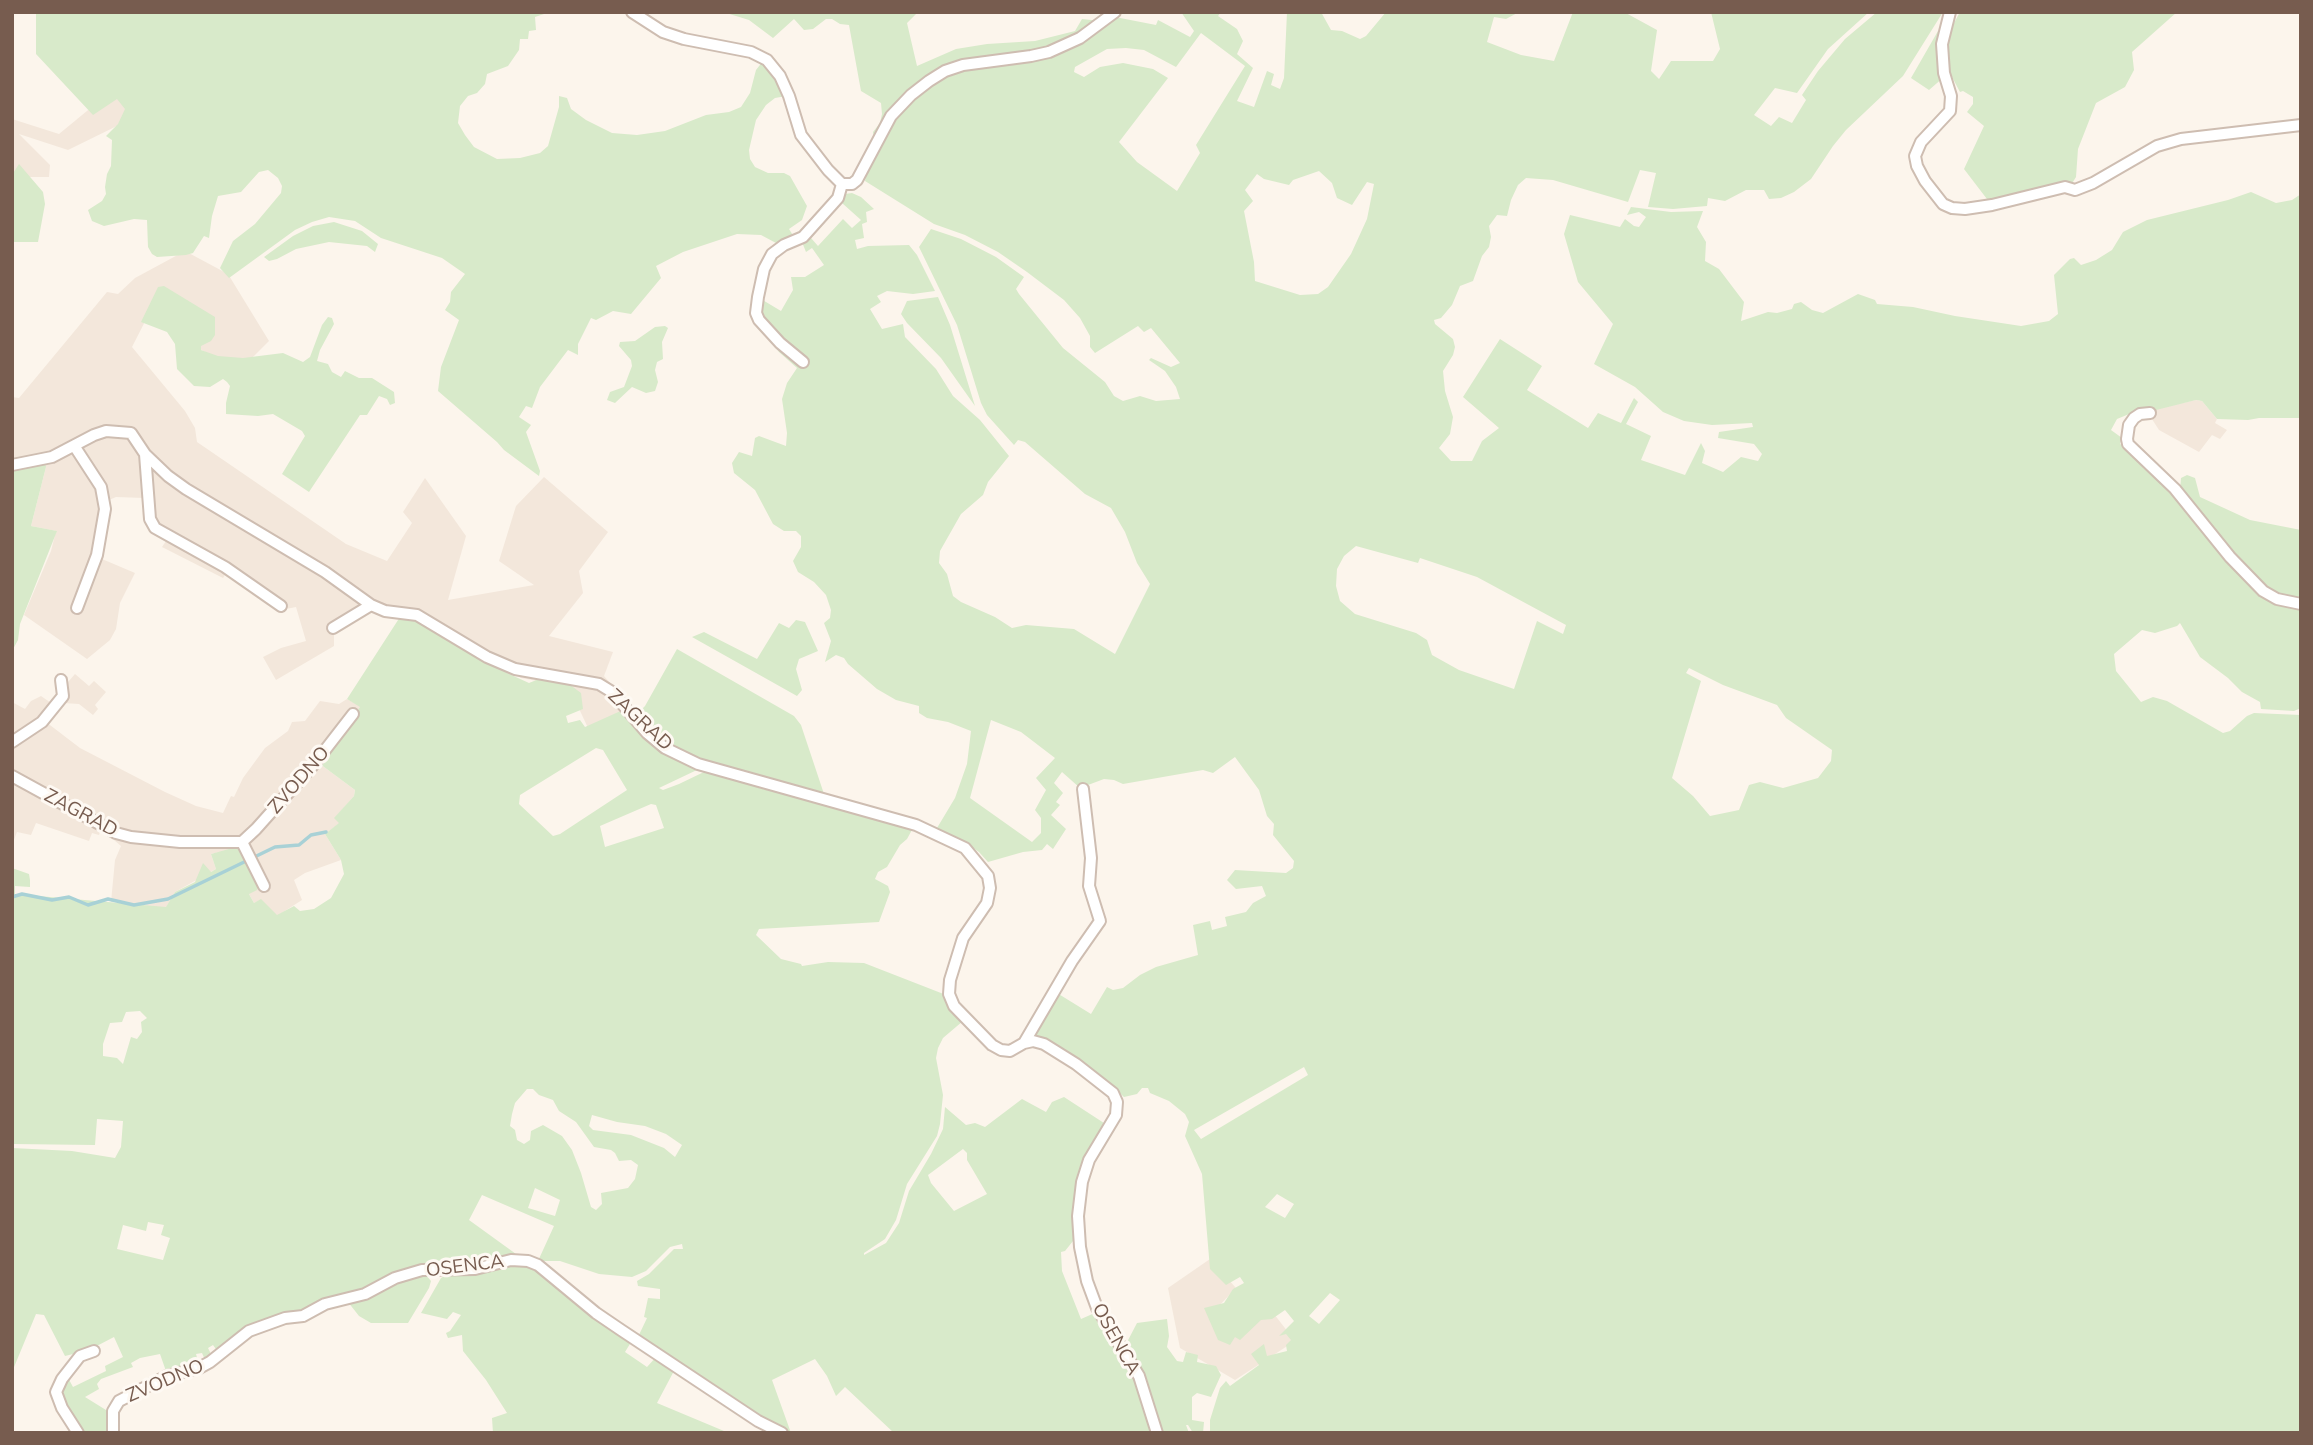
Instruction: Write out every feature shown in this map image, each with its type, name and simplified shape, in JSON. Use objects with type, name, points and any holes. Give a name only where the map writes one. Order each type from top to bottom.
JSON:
[{"type":"street","points":[[632,12],[644,22],[674,35],[751,52],[767,60],[780,76],[802,135],[842,184],[852,184],[857,180],[891,116],[929,81],[945,71],[963,65],[1049,52],[1080,38],[1115,12]]},
{"type":"street","points":[[1950,12],[1942,44],[1944,73],[1951,96],[1950,111],[1921,142],[1915,156],[1925,181],[1943,204],[1952,208],[1992,205],[2065,187],[2075,190],[2093,183],[2157,146],[2181,139],[2301,125]]},
{"type":"street","points":[[803,362],[780,343],[759,320],[756,313],[758,297],[764,270],[772,254],[803,237],[838,198],[842,184]]},
{"type":"street","points":[[2150,413],[2140,414],[2129,425],[2128,444],[2175,489],[2230,557],[2263,591],[2277,599],[2301,604]]},
{"type":"street","name":"ZAGRAD","points":[[12,465],[52,457],[106,431],[131,433],[145,454],[186,489],[326,572],[371,605],[385,611],[417,615],[487,657],[515,669],[599,684],[612,692],[647,733],[665,748],[698,764],[916,825]]},
{"type":"street","points":[[75,447],[101,487],[105,509],[97,555],[77,608]]},
{"type":"street","points":[[145,454],[148,510],[155,528],[225,567],[281,606]]},
{"type":"street","points":[[333,628],[371,605]]},
{"type":"street","points":[[12,742],[42,722],[64,696],[61,680]]},
{"type":"street","name":"ZVODNO","points":[[242,842],[257,829],[315,763],[353,714]]},
{"type":"street","name":"ZAGRAD","points":[[12,776],[116,833],[180,842],[242,842]]},
{"type":"street","points":[[1024,1042],[1072,961],[1100,921],[1089,886],[1091,858],[1083,789]]},
{"type":"street","name":"OSENCA","points":[[916,825],[965,848],[988,876],[990,888],[987,903],[963,938],[950,980],[949,994],[954,1006],[1001,1051],[1010,1051],[1024,1042],[1044,1044],[1076,1064],[1113,1093],[1117,1102],[1116,1115],[1089,1160],[1082,1182],[1078,1216],[1080,1247],[1087,1281],[1097,1308],[1139,1376],[1157,1433]]},
{"type":"street","points":[[242,842],[264,886]]},
{"type":"street","name":"OSENCA","points":[[236,1341],[265,1324],[303,1315],[326,1304],[365,1294],[395,1278],[422,1270],[475,1269],[510,1260],[528,1261],[538,1265],[621,1330],[758,1421],[782,1433]]},
{"type":"street","name":"ZVODNO","points":[[113,1433],[113,1411],[119,1401],[167,1376],[211,1362],[236,1341]]},
{"type":"street","points":[[78,1433],[62,1408],[56,1392],[62,1379],[80,1356],[94,1351]]},
{"type":"shaded area","points":[[110,92],[128,97],[123,123],[68,150],[19,134],[50,165],[49,177],[12,177],[12,119],[59,134]]},
{"type":"shaded area","points":[[185,251],[228,274],[269,341],[247,363],[218,360],[200,349],[157,298],[132,347],[185,411],[195,428],[197,442],[346,544],[387,561],[412,523],[403,512],[425,478],[466,536],[448,600],[534,585],[499,561],[516,506],[544,477],[608,532],[579,571],[583,593],[549,636],[613,652],[604,676],[631,707],[588,728],[569,687],[521,678],[416,621],[366,609],[338,627],[334,635],[334,646],[276,680],[263,657],[281,648],[306,641],[296,607],[286,609],[276,606],[227,572],[223,578],[162,547],[166,541],[154,532],[144,498],[116,497],[109,500],[102,559],[135,573],[120,603],[116,629],[110,640],[87,659],[24,615],[51,551],[56,531],[31,526],[46,467],[12,468],[12,397],[19,398],[107,292],[118,294],[135,278]]},
{"type":"shaded area","points":[[2202,401],[2217,419],[2215,423],[2227,430],[2220,439],[2212,435],[2199,452],[2159,430],[2150,416],[2150,410]]},
{"type":"shaded area","points":[[75,674],[89,686],[94,681],[106,692],[95,705],[98,709],[93,715],[79,704],[63,703],[46,722],[80,748],[165,792],[196,806],[223,813],[231,796],[234,797],[243,778],[265,748],[288,731],[292,722],[305,721],[320,701],[339,704],[347,699],[361,706],[320,764],[355,790],[354,796],[335,818],[340,823],[325,834],[341,860],[305,873],[294,880],[302,900],[277,916],[261,900],[254,903],[249,894],[239,848],[211,854],[216,869],[175,892],[166,908],[111,902],[115,860],[121,846],[101,829],[99,835],[92,833],[89,841],[36,823],[31,835],[17,832],[12,845],[12,702],[25,709],[31,701],[41,696],[54,705],[61,690]]},
{"type":"shaded area","points":[[1210,1259],[1236,1288],[1218,1307],[1267,1305],[1295,1341],[1235,1380],[1180,1348],[1168,1288]]},
{"type":"green space","points":[[36,12],[550,12],[535,17],[536,30],[529,31],[528,39],[520,39],[519,50],[508,66],[487,74],[485,84],[477,93],[468,96],[460,106],[458,123],[465,135],[474,147],[497,159],[520,158],[540,153],[548,146],[559,107],[559,96],[567,98],[571,109],[586,120],[612,133],[637,135],[665,131],[706,115],[729,112],[741,107],[750,93],[756,70],[763,61],[771,68],[786,96],[775,98],[766,105],[756,120],[749,150],[750,159],[755,167],[768,173],[784,173],[790,176],[807,206],[802,220],[789,229],[794,237],[776,243],[761,235],[737,234],[683,252],[656,266],[661,278],[631,314],[613,311],[596,320],[591,318],[578,344],[578,355],[568,350],[540,387],[532,408],[526,406],[519,417],[531,425],[526,432],[540,471],[539,476],[504,450],[438,391],[441,367],[459,320],[445,310],[450,302],[451,292],[465,274],[442,258],[381,238],[355,221],[329,217],[295,230],[229,278],[220,268],[233,241],[255,224],[281,193],[282,186],[278,178],[268,170],[259,172],[241,192],[218,196],[209,238],[204,236],[193,253],[157,257],[152,254],[148,247],[147,220],[134,219],[104,226],[92,221],[88,210],[102,201],[106,194],[107,174],[111,166],[112,140],[106,136],[118,124],[125,109],[117,99],[93,115],[36,54]]},
{"type":"green space","points":[[723,12],[918,12],[907,23],[917,66],[956,49],[1035,41],[1075,31],[1082,19],[1101,21],[1049,49],[928,78],[874,140],[873,132],[880,123],[882,114],[881,103],[861,91],[849,25],[826,19],[813,29],[804,30],[794,19],[773,38],[749,20]]},
{"type":"green space","points":[[1181,12],[1221,12],[1218,16],[1237,29],[1243,41],[1237,54],[1253,68],[1237,101],[1254,107],[1267,71],[1274,74],[1271,85],[1280,89],[1284,78],[1287,12],[1321,12],[1331,30],[1342,31],[1360,39],[1366,36],[1386,12],[1519,12],[1506,19],[1494,17],[1487,42],[1521,55],[1554,61],[1573,12],[1624,12],[1657,30],[1651,71],[1659,79],[1671,61],[1713,61],[1720,49],[1711,12],[1869,12],[1828,49],[1797,93],[1775,88],[1754,115],[1771,126],[1779,117],[1792,123],[1806,100],[1802,95],[1818,71],[1845,39],[1877,12],[1943,12],[1903,76],[1846,130],[1811,179],[1781,198],[1769,199],[1764,190],[1746,190],[1725,201],[1708,198],[1707,206],[1673,209],[1648,207],[1656,173],[1640,170],[1628,202],[1553,180],[1526,178],[1518,185],[1507,216],[1497,215],[1489,226],[1489,247],[1482,256],[1473,281],[1460,286],[1452,305],[1441,318],[1434,320],[1435,324],[1453,339],[1455,347],[1443,371],[1445,391],[1453,417],[1450,434],[1439,448],[1451,461],[1472,461],[1482,441],[1499,428],[1463,397],[1500,339],[1542,366],[1527,390],[1588,428],[1598,413],[1621,423],[1634,398],[1638,402],[1626,424],[1651,436],[1641,460],[1685,475],[1701,443],[1705,451],[1702,463],[1723,472],[1741,457],[1758,461],[1762,454],[1754,444],[1718,438],[1719,432],[1753,427],[1752,423],[1712,425],[1684,421],[1663,412],[1635,387],[1594,364],[1613,324],[1578,282],[1564,234],[1570,215],[1620,227],[1625,219],[1639,227],[1646,217],[1639,212],[1627,215],[1631,207],[1671,212],[1703,211],[1697,227],[1706,242],[1705,261],[1719,269],[1744,302],[1741,321],[1768,312],[1777,313],[1792,309],[1794,304],[1801,302],[1812,310],[1823,313],[1858,294],[1875,300],[1877,304],[1913,307],[2021,326],[2049,321],[2058,314],[2054,275],[2070,259],[2074,258],[2081,265],[2096,260],[2112,250],[2123,232],[2147,220],[2251,192],[2276,203],[2292,200],[2301,194],[2301,418],[2217,419],[2202,401],[2196,400],[2156,410],[2139,410],[2117,419],[2111,430],[2122,438],[2120,444],[2129,448],[2159,476],[2262,592],[2301,606],[2301,708],[2294,711],[2261,709],[2260,702],[2242,692],[2200,657],[2180,623],[2155,633],[2142,630],[2114,654],[2116,671],[2141,702],[2153,697],[2167,701],[2223,733],[2230,731],[2254,713],[2301,715],[2301,1433],[1210,1433],[1210,1420],[1220,1388],[1226,1381],[1230,1386],[1259,1365],[1251,1354],[1264,1344],[1267,1356],[1287,1351],[1286,1345],[1291,1340],[1286,1334],[1279,1336],[1294,1321],[1285,1310],[1272,1319],[1261,1320],[1240,1340],[1235,1337],[1230,1345],[1218,1340],[1204,1308],[1224,1303],[1233,1289],[1244,1283],[1240,1277],[1226,1285],[1210,1269],[1202,1174],[1185,1136],[1189,1122],[1185,1114],[1169,1101],[1150,1093],[1148,1088],[1142,1088],[1137,1094],[1124,1097],[1110,1084],[1035,1037],[1035,1031],[1057,993],[1091,1014],[1107,987],[1113,990],[1123,988],[1156,967],[1198,955],[1193,925],[1210,921],[1212,930],[1227,926],[1225,917],[1246,912],[1253,903],[1266,896],[1262,886],[1236,889],[1227,880],[1235,870],[1286,873],[1293,868],[1294,861],[1273,835],[1274,824],[1267,816],[1259,790],[1235,757],[1213,773],[1203,770],[1123,784],[1104,779],[1080,788],[1062,772],[1054,783],[1063,793],[1056,802],[1060,805],[1051,815],[1066,829],[1053,849],[1047,844],[1042,850],[1023,852],[988,862],[966,843],[937,828],[955,798],[967,764],[971,731],[948,722],[927,718],[919,713],[919,706],[896,700],[877,689],[844,658],[836,655],[825,662],[831,641],[824,623],[830,618],[831,610],[826,595],[814,582],[798,572],[793,561],[801,547],[801,536],[796,531],[784,531],[773,524],[755,490],[734,473],[732,463],[739,452],[752,456],[755,438],[759,436],[786,446],[782,399],[787,383],[797,368],[779,352],[764,332],[761,299],[781,311],[793,290],[791,277],[805,277],[824,265],[812,248],[806,252],[802,242],[845,194],[852,193],[861,197],[874,209],[866,212],[867,222],[862,224],[864,238],[855,240],[857,249],[868,246],[909,245],[935,291],[913,294],[887,291],[877,296],[881,302],[870,309],[882,329],[903,324],[905,337],[936,369],[953,396],[980,420],[1009,456],[988,482],[983,495],[961,514],[940,551],[939,563],[947,574],[953,596],[1012,628],[1026,625],[1074,629],[1115,654],[1150,584],[1137,563],[1125,532],[1111,508],[1085,494],[1025,442],[1018,440],[1014,445],[987,415],[957,325],[919,247],[931,229],[961,239],[996,257],[1024,277],[1016,289],[1019,294],[1063,348],[1105,382],[1114,396],[1123,401],[1140,396],[1156,401],[1180,399],[1176,387],[1165,371],[1149,360],[1151,358],[1171,367],[1180,363],[1151,328],[1144,332],[1138,326],[1095,353],[1090,347],[1090,336],[1080,318],[1064,300],[1027,272],[998,252],[965,235],[934,224],[865,181],[868,162],[890,123],[914,96],[953,72],[983,65],[1034,59],[1115,17],[1156,25],[1158,20],[1190,37],[1194,31]],"holes":[[[1201,33],[1245,66],[1196,145],[1200,153],[1177,191],[1137,162],[1119,142],[1168,78],[1153,69],[1123,63],[1100,67],[1084,77],[1074,72],[1075,67],[1107,49],[1144,50],[1176,67]],[[1319,171],[1332,183],[1337,198],[1352,205],[1367,182],[1374,184],[1367,219],[1351,254],[1328,287],[1318,294],[1300,295],[1255,281],[1244,211],[1253,201],[1245,190],[1257,174],[1264,179],[1289,185],[1293,180]],[[842,203],[861,220],[852,228],[843,219],[818,246],[811,238]],[[1356,546],[1418,563],[1420,558],[1477,577],[1566,625],[1563,634],[1537,621],[1514,689],[1459,670],[1432,655],[1427,640],[1416,633],[1355,614],[1340,601],[1336,586],[1337,569],[1344,556]],[[1689,668],[1723,685],[1777,705],[1786,718],[1832,750],[1831,761],[1818,778],[1783,788],[1760,782],[1749,785],[1739,810],[1710,816],[1693,796],[1672,778],[1701,681],[1686,673]],[[991,720],[1021,732],[1055,758],[1036,778],[1046,790],[1035,810],[1041,818],[1041,833],[1032,842],[970,798]],[[1304,1067],[1308,1075],[1201,1139],[1194,1130]],[[1277,1194],[1294,1204],[1285,1218],[1265,1207]],[[1330,1293],[1340,1300],[1319,1324],[1309,1316]]]},
{"type":"green space","points":[[1960,12],[2177,12],[2132,52],[2134,70],[2125,87],[2096,103],[2078,149],[2076,177],[2071,185],[2059,183],[1990,203],[1964,169],[1984,126],[1967,112],[1973,104],[1973,97],[1960,92],[1949,76],[1946,64],[1948,34]]},
{"type":"green space","points":[[1938,31],[1941,33],[1944,77],[1929,90],[1911,78]]},
{"type":"green space","points":[[19,164],[43,192],[45,204],[38,242],[12,242],[12,175]]},
{"type":"green space","points":[[334,222],[362,231],[378,244],[375,252],[367,246],[329,242],[296,249],[269,261],[264,257],[293,236],[313,226]]},
{"type":"green space","points":[[164,286],[215,317],[215,335],[211,341],[201,346],[201,350],[218,356],[243,358],[283,353],[303,362],[310,357],[322,325],[328,317],[332,318],[334,324],[317,361],[328,364],[332,372],[341,377],[345,371],[359,378],[372,378],[394,392],[395,403],[390,405],[387,399],[379,396],[367,415],[360,415],[309,492],[282,474],[305,436],[302,431],[273,414],[226,414],[230,386],[227,382],[223,379],[210,387],[194,386],[177,369],[175,344],[167,332],[141,322],[158,287]]},
{"type":"green space","points":[[938,297],[950,325],[975,406],[941,358],[901,314],[907,301]]},
{"type":"green space","points":[[655,327],[668,328],[662,342],[663,359],[657,362],[655,370],[658,382],[655,391],[646,393],[632,387],[615,403],[607,400],[610,392],[624,387],[632,366],[631,360],[619,346],[620,342],[635,341]]},
{"type":"green space","points":[[45,462],[31,526],[57,531],[12,651],[12,468]]},
{"type":"green space","points":[[2187,475],[2195,478],[2200,497],[2250,520],[2301,530],[2301,601],[2278,598],[2250,576],[2180,491],[2181,478]]},
{"type":"green space","points":[[400,617],[414,619],[529,683],[544,677],[569,684],[581,693],[583,709],[566,716],[568,723],[580,720],[585,727],[625,709],[699,769],[659,788],[663,790],[706,771],[763,789],[913,828],[887,867],[878,872],[875,879],[888,886],[890,892],[879,922],[759,929],[756,935],[781,959],[802,966],[828,962],[864,963],[941,993],[950,997],[963,1021],[943,1038],[938,1048],[936,1058],[943,1095],[937,1136],[907,1184],[896,1220],[885,1239],[864,1255],[886,1243],[899,1223],[909,1191],[943,1129],[945,1107],[966,1125],[975,1123],[985,1127],[1022,1099],[1046,1112],[1052,1102],[1064,1097],[1107,1125],[1093,1148],[1077,1236],[1065,1251],[1061,1252],[1062,1271],[1081,1319],[1097,1312],[1137,1380],[1154,1433],[894,1433],[845,1387],[836,1396],[815,1359],[772,1380],[791,1433],[783,1431],[638,1337],[647,1318],[644,1317],[648,1298],[660,1299],[660,1289],[638,1286],[637,1281],[649,1274],[674,1249],[683,1249],[682,1244],[670,1247],[646,1271],[632,1277],[599,1274],[560,1261],[538,1261],[554,1226],[482,1195],[469,1220],[516,1254],[515,1258],[484,1264],[419,1269],[294,1314],[218,1352],[213,1345],[208,1348],[213,1358],[206,1362],[202,1353],[196,1354],[199,1365],[167,1374],[160,1354],[140,1358],[131,1363],[133,1367],[101,1379],[97,1384],[99,1389],[85,1397],[106,1410],[110,1433],[81,1433],[59,1393],[67,1376],[73,1387],[106,1371],[105,1366],[123,1357],[114,1337],[89,1350],[65,1356],[44,1315],[36,1314],[12,1372],[12,1148],[72,1151],[115,1158],[121,1147],[123,1121],[97,1119],[95,1145],[12,1144],[12,868],[29,874],[30,880],[30,887],[15,886],[15,894],[166,907],[175,892],[195,882],[203,863],[211,872],[216,869],[211,854],[236,847],[245,855],[258,884],[257,890],[249,894],[254,903],[261,899],[277,915],[294,906],[300,911],[314,909],[331,898],[344,874],[341,860],[325,834],[339,823],[334,818],[354,796],[355,790],[320,764],[360,707],[347,699]],"holes":[[[596,748],[603,750],[627,790],[553,836],[519,804],[520,795]],[[651,804],[656,805],[664,828],[605,847],[600,826]],[[140,1011],[147,1018],[141,1022],[142,1032],[137,1039],[131,1037],[123,1064],[117,1058],[103,1056],[103,1044],[110,1023],[122,1022],[126,1012]],[[527,1089],[533,1089],[539,1095],[553,1100],[559,1111],[576,1122],[594,1147],[611,1150],[619,1161],[631,1160],[638,1165],[635,1179],[628,1188],[601,1193],[602,1204],[596,1210],[591,1207],[572,1150],[562,1136],[543,1125],[531,1131],[530,1140],[524,1144],[517,1140],[515,1130],[510,1126],[515,1103]],[[592,1115],[645,1126],[666,1134],[682,1145],[675,1157],[664,1148],[631,1135],[593,1130],[589,1126]],[[963,1149],[987,1194],[954,1211],[931,1183],[928,1175]],[[535,1188],[560,1200],[555,1216],[528,1208]],[[148,1222],[164,1225],[161,1235],[170,1238],[163,1260],[117,1249],[123,1225],[146,1231]]]},
{"type":"green space","points":[[796,620],[805,622],[818,651],[799,659],[796,669],[802,690],[797,696],[692,637],[704,632],[757,659],[779,623],[789,628]]},
{"type":"green space","points":[[677,649],[794,716],[801,725],[826,800],[692,758],[655,733],[638,713],[645,706]]},
{"type":"green space","points":[[500,1265],[535,1266],[633,1339],[625,1352],[647,1367],[657,1356],[675,1369],[657,1403],[724,1431],[723,1433],[493,1433],[492,1418],[507,1413],[463,1351],[462,1335],[448,1338],[446,1333],[461,1315],[453,1312],[447,1319],[421,1313],[441,1278],[450,1273]]},
{"type":"green space","points":[[425,1274],[431,1281],[429,1288],[408,1323],[371,1323],[359,1316],[348,1302],[397,1280]]},
{"type":"green space","points":[[1167,1319],[1167,1347],[1177,1361],[1183,1362],[1186,1352],[1198,1355],[1197,1362],[1216,1366],[1221,1375],[1211,1397],[1197,1393],[1192,1397],[1192,1420],[1204,1422],[1203,1433],[1193,1433],[1186,1425],[1189,1433],[1161,1433],[1125,1346],[1137,1323]]},
{"type":"waterway","points":[[12,897],[22,894],[52,900],[69,897],[88,905],[108,899],[134,905],[168,899],[275,847],[299,845],[311,835],[326,832]]}]
